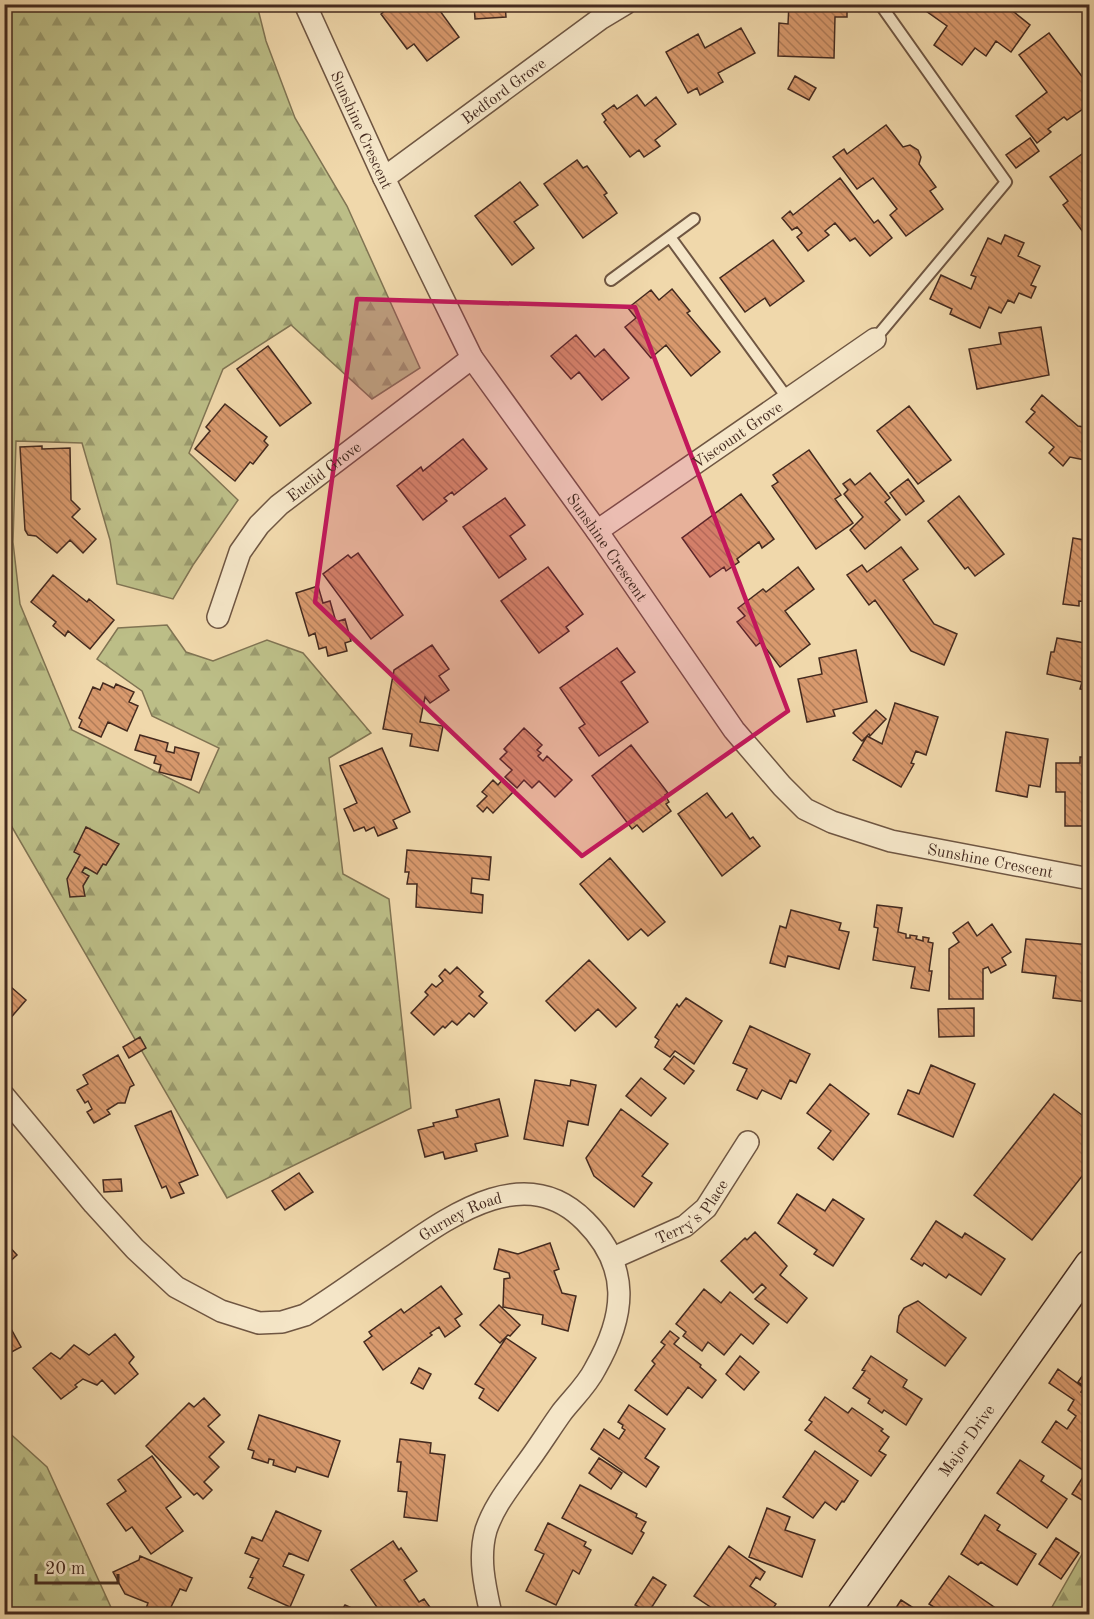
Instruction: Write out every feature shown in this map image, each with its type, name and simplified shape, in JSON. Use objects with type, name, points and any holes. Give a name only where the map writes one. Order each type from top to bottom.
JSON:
[{"type":"street","name":"Sunshine Crescent","points":[[304,4],[384,178],[472,358],[597,531],[735,730],[782,786],[805,809],[832,822],[891,841],[1089,879]]},
{"type":"street","name":"Bedford Grove","points":[[384,178],[596,12],[625,4]]},
{"type":"street","name":"Viscount Grove","points":[[597,531],[875,339]]},
{"type":"street","name":"Euclid Grove","points":[[218,617],[240,552],[259,525],[279,505],[472,358]]},
{"type":"street","name":"Gurney Road","points":[[4,1096],[94,1204],[135,1249],[176,1287],[221,1311],[253,1321],[271,1323],[292,1320],[305,1315],[432,1228],[488,1199],[510,1194],[533,1194],[555,1199],[573,1210],[597,1234],[613,1258],[620,1295],[619,1310],[610,1338],[594,1371],[561,1413],[495,1507],[486,1528],[481,1559],[491,1614]]},
{"type":"street","name":"Terry's Place","points":[[613,1258],[685,1226],[706,1208],[748,1142]]},
{"type":"street","name":"Major Drive","points":[[843,1614],[1089,1265]]},
{"type":"lane","points":[[875,339],[1006,182],[880,4]]},
{"type":"lane","points":[[611,280],[694,219]]},
{"type":"lane","points":[[670,237],[788,399]]},
{"type":"highlighted area","points":[[357,299],[635,307],[788,711],[582,856],[315,602]]},
{"type":"green space","points":[[4,5],[257,5],[266,41],[295,118],[347,206],[420,368],[372,399],[291,325],[223,369],[189,453],[238,500],[193,565],[173,599],[117,584],[110,540],[82,443],[16,441],[13,542],[20,604],[72,730],[199,793],[219,748],[152,716],[142,691],[97,659],[118,628],[167,625],[186,652],[213,661],[267,640],[303,653],[371,733],[329,758],[343,874],[389,899],[411,1108],[227,1198],[5,815]]},
{"type":"green space","points":[[5,1429],[47,1467],[114,1614],[5,1614]]},
{"type":"green space","points":[[1089,1542],[1089,1614],[1048,1614]]},
{"type":"building","points":[[388,4],[435,4],[459,37],[427,61],[414,44],[407,49],[381,14],[389,7]]},
{"type":"building","points":[[474,4],[505,4],[506,17],[475,19]]},
{"type":"building","points":[[789,4],[847,4],[847,17],[835,17],[834,58],[778,56],[779,23],[788,24]]},
{"type":"building","points":[[928,4],[1004,4],[1030,25],[1011,52],[996,41],[986,56],[975,48],[962,65],[934,45],[947,26],[923,9]]},
{"type":"building","points":[[741,28],[755,53],[718,73],[723,82],[700,95],[697,88],[688,93],[666,52],[698,34],[705,48]]},
{"type":"building","points":[[1049,33],[1090,87],[1090,104],[1067,120],[1064,117],[1048,129],[1051,132],[1037,143],[1016,116],[1047,92],[1019,55]]},
{"type":"building","points":[[795,76],[816,88],[809,100],[788,89]]},
{"type":"building","points":[[637,95],[645,106],[656,97],[676,124],[655,140],[660,146],[644,157],[639,150],[630,157],[604,122],[606,120],[602,114],[614,105],[617,109]]},
{"type":"building","points":[[886,125],[903,147],[910,145],[918,150],[921,157],[919,164],[936,187],[930,191],[943,209],[906,236],[890,215],[897,209],[873,178],[857,189],[833,157],[844,149],[847,154]]},
{"type":"building","points":[[1030,138],[1039,151],[1016,168],[1006,155]]},
{"type":"building","points":[[1082,154],[1090,164],[1090,231],[1088,229],[1083,232],[1063,205],[1068,201],[1050,177]]},
{"type":"building","points":[[577,160],[583,168],[587,166],[607,193],[604,195],[617,213],[583,238],[544,184]]},
{"type":"building","points":[[840,178],[874,223],[878,220],[892,238],[870,256],[855,238],[850,241],[835,223],[825,231],[829,235],[808,251],[797,237],[802,233],[797,227],[792,230],[782,218],[790,211],[793,215]]},
{"type":"building","points":[[520,182],[538,205],[514,222],[534,248],[512,265],[475,216]]},
{"type":"building","points":[[1005,235],[1024,243],[1018,256],[1040,266],[1031,285],[1036,287],[1031,298],[1019,293],[1014,303],[1008,300],[1001,313],[989,307],[980,328],[950,314],[952,309],[930,299],[941,275],[971,289],[976,277],[971,275],[988,238],[1001,244]]},
{"type":"building","points":[[773,240],[804,281],[770,306],[765,298],[745,312],[720,278]]},
{"type":"building","points":[[672,289],[690,311],[687,313],[720,352],[691,376],[666,345],[651,358],[625,327],[636,318],[628,308],[651,290],[659,300]]},
{"type":"building","points":[[1041,327],[1049,375],[977,389],[969,349],[1001,344],[999,333]]},
{"type":"building","points":[[576,335],[595,357],[604,349],[629,378],[602,400],[579,372],[571,379],[551,356]]},
{"type":"building","points":[[268,346],[311,403],[280,426],[237,369]]},
{"type":"building","points":[[1042,395],[1078,426],[1090,428],[1090,461],[1070,457],[1063,466],[1049,453],[1054,447],[1026,422],[1035,412],[1031,409]]},
{"type":"building","points":[[225,404],[267,437],[264,441],[268,445],[235,481],[195,449],[210,431],[206,427]]},
{"type":"building","points":[[909,406],[951,460],[918,484],[877,431]]},
{"type":"building","points":[[463,439],[487,469],[454,495],[452,492],[444,498],[447,501],[423,520],[397,486],[421,467],[423,471]]},
{"type":"building","points":[[42,446],[42,449],[70,448],[71,500],[80,509],[72,517],[96,539],[83,553],[70,540],[57,553],[36,536],[28,535],[25,530],[20,447]]},
{"type":"building","points":[[809,450],[841,495],[835,499],[853,523],[816,549],[772,486],[778,482],[773,475]]},
{"type":"building","points":[[870,473],[890,498],[885,502],[900,520],[865,549],[850,530],[863,517],[844,494],[848,490],[843,484],[850,479],[855,485]]},
{"type":"building","points":[[908,479],[924,501],[906,515],[890,493]]},
{"type":"building","points":[[741,494],[774,539],[762,548],[759,542],[737,559],[739,562],[726,571],[724,567],[710,577],[682,538]]},
{"type":"building","points":[[959,496],[1004,554],[975,576],[968,567],[965,569],[928,521]]},
{"type":"building","points":[[505,498],[525,525],[510,536],[526,559],[499,578],[463,527]]},
{"type":"building","points":[[1073,538],[1090,541],[1090,602],[1079,601],[1079,606],[1063,604]]},
{"type":"building","points":[[901,547],[918,569],[903,580],[934,624],[957,634],[944,665],[911,651],[875,600],[869,605],[847,575],[862,565],[867,572]]},
{"type":"building","points":[[358,553],[403,615],[371,639],[323,574],[348,555],[351,558]]},
{"type":"building","points":[[548,567],[583,614],[566,627],[569,631],[539,653],[501,601]]},
{"type":"building","points":[[798,567],[814,589],[785,611],[810,644],[780,667],[761,642],[756,646],[737,622],[745,616],[738,608],[763,589],[766,592]]},
{"type":"building","points":[[53,575],[87,602],[89,599],[114,620],[90,649],[68,631],[65,636],[53,626],[56,622],[31,602]]},
{"type":"building","points":[[318,586],[323,603],[330,601],[336,622],[345,619],[351,641],[345,643],[347,651],[328,656],[326,647],[319,649],[315,633],[309,636],[296,593]]},
{"type":"building","points":[[1057,638],[1090,644],[1090,691],[1080,689],[1082,682],[1047,674],[1051,652],[1054,652]]},
{"type":"building","points":[[432,645],[449,669],[439,676],[449,690],[430,703],[425,697],[420,722],[443,726],[438,751],[410,746],[412,734],[383,729],[394,670]]},
{"type":"building","points":[[617,648],[635,672],[621,682],[648,722],[599,756],[579,728],[585,724],[560,688]]},
{"type":"building","points":[[856,650],[867,702],[833,710],[835,716],[807,722],[798,679],[822,674],[819,658]]},
{"type":"building","points":[[103,683],[114,688],[116,684],[134,692],[129,702],[138,706],[127,731],[108,722],[101,737],[79,727],[82,720],[79,718],[93,687],[100,690]]},
{"type":"building","points":[[895,703],[938,717],[926,755],[916,751],[911,763],[914,764],[901,787],[853,760],[867,736],[882,744]]},
{"type":"building","points":[[876,710],[886,719],[862,741],[853,733]]},
{"type":"building","points":[[524,728],[542,745],[537,750],[541,753],[538,756],[543,761],[547,756],[572,780],[555,797],[539,781],[532,788],[524,780],[517,788],[505,777],[512,770],[500,759],[507,752],[504,749]]},
{"type":"building","points":[[1006,732],[1048,739],[1040,787],[1029,785],[1027,797],[996,791]]},
{"type":"building","points":[[140,735],[168,743],[166,751],[174,753],[175,747],[199,753],[191,780],[159,772],[161,765],[154,763],[156,756],[135,750]]},
{"type":"building","points":[[631,745],[668,793],[665,795],[669,802],[666,804],[671,811],[643,832],[637,825],[632,829],[592,776]]},
{"type":"building","points":[[382,748],[410,812],[393,820],[397,828],[378,836],[374,827],[366,831],[364,827],[354,831],[344,809],[357,803],[340,766]]},
{"type":"building","points":[[1080,757],[1090,757],[1090,826],[1065,826],[1065,792],[1056,792],[1056,763],[1080,763]]},
{"type":"building","points":[[503,779],[515,790],[493,813],[487,807],[483,812],[477,806],[487,796],[482,792],[493,780],[498,785]]},
{"type":"building","points":[[707,793],[726,818],[732,813],[750,839],[753,837],[760,846],[722,876],[678,814]]},
{"type":"building","points":[[86,827],[119,844],[106,865],[103,864],[97,874],[85,867],[82,872],[89,876],[83,886],[85,896],[70,897],[67,879],[80,855],[74,852]]},
{"type":"building","points":[[407,850],[491,857],[489,880],[472,878],[471,893],[483,895],[482,913],[416,907],[417,884],[407,884],[409,872],[405,872]]},
{"type":"building","points":[[610,858],[665,922],[648,936],[641,929],[628,940],[580,884]]},
{"type":"building","points":[[877,905],[902,908],[898,932],[906,934],[906,938],[910,938],[910,935],[917,936],[916,939],[923,941],[923,937],[929,938],[928,942],[933,943],[929,991],[911,988],[915,967],[873,960],[878,928],[874,927]]},
{"type":"building","points":[[791,910],[841,923],[839,930],[849,932],[839,969],[788,956],[785,967],[770,963],[780,926],[786,928]]},
{"type":"building","points":[[968,922],[977,936],[992,924],[1011,952],[1002,958],[1006,965],[991,973],[988,967],[983,969],[983,999],[949,999],[949,949],[959,942],[953,933]]},
{"type":"building","points":[[1026,939],[1090,945],[1088,1002],[1053,998],[1056,976],[1022,972]]},
{"type":"building","points":[[589,960],[636,1008],[616,1027],[598,1009],[575,1031],[546,1001]]},
{"type":"building","points":[[457,967],[483,992],[479,996],[487,1003],[474,1017],[469,1013],[457,1025],[452,1021],[434,1035],[411,1013],[428,995],[425,992],[432,984],[436,987],[443,981],[439,976],[445,969],[450,974]]},
{"type":"building","points":[[4,981],[26,1000],[8,1021],[4,1018]]},
{"type":"building","points":[[686,998],[722,1021],[694,1064],[675,1051],[670,1057],[655,1047],[659,1040],[655,1037],[677,1004],[679,1007]]},
{"type":"building","points":[[974,1008],[974,1036],[939,1037],[938,1009]]},
{"type":"building","points":[[750,1026],[810,1054],[796,1083],[790,1080],[781,1099],[762,1090],[757,1099],[737,1090],[747,1069],[733,1063]]},
{"type":"building","points":[[140,1037],[146,1048],[129,1058],[123,1047]]},
{"type":"building","points":[[118,1055],[134,1085],[130,1087],[125,1103],[118,1103],[107,1110],[110,1114],[94,1123],[87,1112],[92,1109],[88,1101],[85,1103],[77,1090],[88,1084],[83,1075]]},
{"type":"building","points":[[674,1056],[694,1071],[684,1084],[664,1069]]},
{"type":"building","points":[[931,1065],[975,1084],[953,1137],[898,1114],[908,1090],[919,1094]]},
{"type":"building","points":[[641,1078],[666,1098],[651,1116],[626,1096]]},
{"type":"building","points":[[535,1080],[570,1086],[571,1080],[596,1085],[588,1125],[568,1121],[563,1146],[524,1139]]},
{"type":"building","points":[[830,1084],[869,1114],[833,1160],[818,1148],[831,1131],[807,1113]]},
{"type":"building","points":[[1054,1094],[1090,1121],[1090,1166],[1032,1240],[974,1195]]},
{"type":"building","points":[[499,1099],[508,1136],[475,1144],[477,1151],[445,1159],[443,1152],[425,1157],[418,1130],[434,1126],[433,1123],[458,1117],[456,1110]]},
{"type":"building","points":[[621,1109],[668,1144],[642,1176],[652,1183],[634,1207],[594,1176],[586,1158]]},
{"type":"building","points":[[171,1111],[198,1175],[179,1183],[184,1193],[171,1198],[166,1186],[162,1188],[135,1126]]},
{"type":"building","points":[[299,1173],[313,1192],[285,1210],[272,1191]]},
{"type":"building","points":[[121,1179],[122,1191],[104,1192],[103,1180]]},
{"type":"building","points":[[797,1194],[825,1211],[833,1199],[864,1219],[833,1266],[814,1254],[817,1250],[778,1223]]},
{"type":"building","points":[[936,1221],[962,1238],[965,1233],[1005,1259],[981,1295],[949,1274],[946,1278],[924,1263],[922,1266],[911,1259]]},
{"type":"building","points":[[755,1232],[787,1266],[780,1275],[807,1298],[787,1323],[755,1299],[766,1288],[762,1284],[753,1293],[721,1261],[745,1238],[747,1240]]},
{"type":"building","points":[[4,1241],[17,1255],[4,1267]]},
{"type":"building","points":[[550,1243],[559,1269],[554,1271],[562,1293],[576,1296],[568,1331],[542,1324],[543,1315],[503,1307],[504,1279],[510,1278],[509,1273],[494,1269],[499,1249],[518,1254]]},
{"type":"building","points":[[441,1286],[462,1314],[455,1319],[460,1326],[445,1337],[439,1327],[430,1333],[432,1335],[383,1370],[364,1342],[372,1336],[369,1332],[401,1309],[404,1313]]},
{"type":"building","points":[[704,1289],[721,1303],[730,1292],[769,1324],[753,1344],[741,1334],[724,1355],[708,1342],[702,1351],[683,1336],[686,1332],[676,1324]]},
{"type":"building","points":[[918,1301],[966,1338],[945,1366],[897,1332],[899,1316],[904,1308]]},
{"type":"building","points":[[499,1305],[520,1325],[500,1343],[480,1325]]},
{"type":"building","points":[[4,1316],[21,1347],[4,1356]]},
{"type":"building","points":[[670,1331],[679,1338],[674,1344],[716,1380],[702,1398],[688,1387],[667,1415],[635,1390],[655,1364],[652,1361],[665,1345],[661,1342]]},
{"type":"building","points":[[115,1334],[134,1357],[129,1363],[138,1374],[115,1394],[102,1380],[97,1385],[83,1379],[75,1385],[77,1387],[61,1399],[33,1368],[51,1353],[60,1359],[74,1345],[89,1355]]},
{"type":"building","points":[[506,1338],[536,1358],[498,1411],[479,1398],[484,1389],[475,1384]]},
{"type":"building","points":[[740,1356],[759,1372],[744,1390],[726,1374]]},
{"type":"building","points":[[871,1356],[907,1380],[903,1387],[922,1399],[906,1425],[884,1410],[882,1413],[868,1403],[870,1399],[853,1388],[865,1371],[862,1370]]},
{"type":"building","points":[[1090,1365],[1090,1390],[1078,1382]]},
{"type":"building","points":[[419,1368],[431,1374],[423,1389],[411,1383]]},
{"type":"building","points":[[1058,1369],[1084,1388],[1081,1392],[1090,1398],[1090,1475],[1042,1442],[1056,1421],[1067,1429],[1076,1416],[1068,1410],[1074,1400],[1049,1383]]},
{"type":"building","points":[[825,1397],[848,1413],[852,1408],[883,1429],[881,1431],[889,1437],[879,1451],[886,1455],[871,1476],[805,1430],[812,1422],[809,1420]]},
{"type":"building","points":[[204,1398],[220,1415],[208,1426],[224,1442],[209,1457],[219,1467],[204,1482],[212,1490],[203,1499],[197,1493],[194,1495],[146,1446],[189,1403],[194,1407]]},
{"type":"building","points":[[629,1405],[665,1429],[645,1458],[659,1467],[646,1487],[591,1449],[604,1429],[619,1439],[625,1430],[618,1422]]},
{"type":"building","points":[[259,1415],[340,1441],[328,1477],[297,1467],[295,1472],[273,1465],[274,1460],[269,1459],[268,1463],[252,1458],[254,1451],[248,1449]]},
{"type":"building","points":[[400,1439],[431,1443],[430,1453],[445,1455],[437,1521],[404,1517],[407,1492],[398,1491],[401,1462],[397,1462]]},
{"type":"building","points":[[815,1451],[858,1481],[836,1510],[825,1502],[813,1518],[783,1497]]},
{"type":"building","points":[[152,1456],[181,1497],[166,1508],[183,1531],[151,1554],[132,1527],[126,1531],[107,1504],[126,1491],[118,1480]]},
{"type":"building","points":[[599,1458],[622,1473],[611,1489],[589,1473]]},
{"type":"building","points":[[1020,1460],[1044,1476],[1041,1481],[1067,1499],[1047,1528],[997,1493]]},
{"type":"building","points":[[1083,1477],[1090,1481],[1090,1505],[1072,1494]]},
{"type":"building","points":[[580,1485],[637,1514],[636,1517],[646,1522],[641,1531],[644,1533],[632,1554],[562,1518]]},
{"type":"building","points":[[767,1508],[790,1517],[785,1530],[815,1540],[802,1577],[749,1557]]},
{"type":"building","points":[[276,1511],[321,1531],[308,1561],[289,1553],[283,1566],[304,1575],[290,1607],[248,1588],[253,1578],[250,1577],[259,1559],[245,1553],[252,1537],[262,1541]]},
{"type":"building","points":[[985,1515],[1000,1525],[997,1530],[1036,1554],[1017,1585],[981,1562],[978,1565],[961,1554]]},
{"type":"building","points":[[548,1523],[586,1542],[584,1546],[591,1550],[579,1574],[573,1570],[556,1605],[526,1591],[544,1554],[535,1550]]},
{"type":"building","points":[[1056,1538],[1079,1553],[1061,1579],[1039,1564]]},
{"type":"building","points":[[393,1541],[399,1550],[401,1548],[417,1571],[404,1580],[419,1602],[424,1599],[435,1614],[373,1614],[379,1610],[351,1570]]},
{"type":"building","points":[[729,1546],[765,1572],[760,1580],[756,1577],[750,1586],[776,1604],[769,1614],[721,1614],[694,1596]]},
{"type":"building","points":[[140,1556],[192,1578],[186,1591],[180,1589],[168,1613],[170,1614],[144,1614],[148,1603],[125,1594],[113,1572],[139,1560]]},
{"type":"building","points":[[949,1576],[994,1607],[989,1614],[945,1614],[929,1604]]},
{"type":"building","points":[[653,1577],[666,1585],[648,1613],[635,1605]]},
{"type":"building","points":[[901,1600],[923,1614],[892,1614]]},
{"type":"building","points":[[345,1605],[365,1614],[339,1614]]}]
